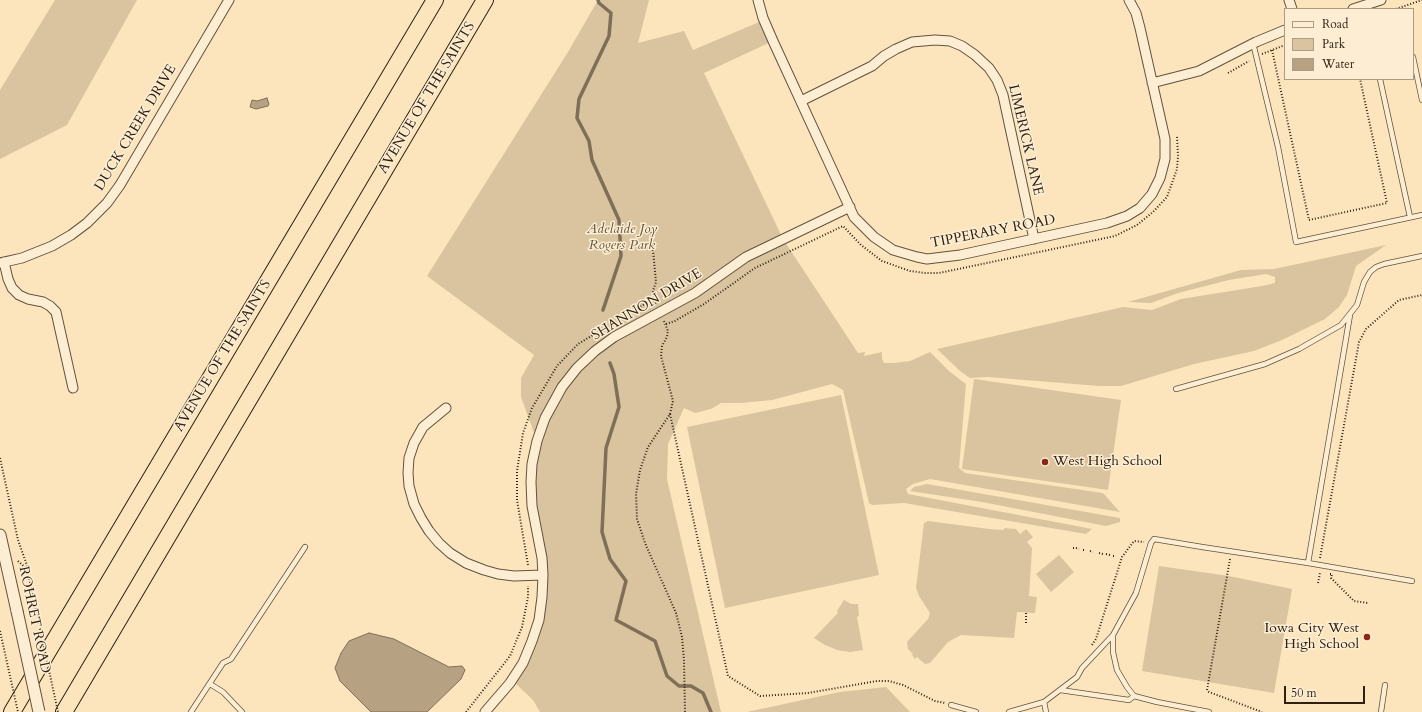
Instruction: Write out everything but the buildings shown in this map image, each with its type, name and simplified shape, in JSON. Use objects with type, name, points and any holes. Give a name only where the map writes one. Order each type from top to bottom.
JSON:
[{"type":"highway","name":"AVENUE OF THE SAINTS","points":[[12,712],[435,0]]},
{"type":"highway","name":"AVENUE OF THE SAINTS","points":[[64,712],[485,0]]},
{"type":"street","name":"DUCK CREEK DRIVE","points":[[2,263],[36,253],[72,236],[88,223],[107,203],[120,185],[229,0]]},
{"type":"street","name":"TIPPERARY ROAD","points":[[758,0],[763,18],[854,217],[880,242],[894,250],[917,258],[938,258],[960,255],[1108,223],[1127,216],[1140,208],[1152,194],[1160,178],[1165,159],[1165,138],[1140,28],[1136,13],[1129,0]]},
{"type":"street","points":[[1363,7],[1381,0]]},
{"type":"street","points":[[1152,83],[1199,71],[1284,30]]},
{"type":"street","name":"LIMERICK LANE","points":[[801,101],[872,66],[884,56],[912,42],[935,40],[950,41],[962,46],[976,55],[990,68],[997,80],[1002,95],[1034,239]]},
{"type":"street","name":"SHANNON DRIVE","points":[[485,712],[510,683],[523,663],[532,641],[540,612],[543,575],[542,558],[532,506],[532,464],[537,441],[545,418],[562,386],[577,368],[595,351],[614,338],[695,294],[746,257],[850,207]]},
{"type":"street","points":[[2,263],[12,288],[19,295],[28,299],[43,302],[56,312],[73,388]]},
{"type":"street","points":[[446,408],[423,427],[414,443],[409,458],[409,486],[414,504],[421,518],[439,543],[450,553],[466,563],[498,574],[514,576],[543,575]]},
{"type":"street","name":"ROHRET ROAD","points":[[0,536],[39,712]]},
{"type":"lane","points":[[1253,44],[1278,147],[1296,242],[1422,215]]},
{"type":"lane","points":[[1414,62],[1422,100]]},
{"type":"lane","points":[[1380,80],[1410,217]]},
{"type":"lane","points":[[1176,389],[1265,364],[1299,349],[1341,325],[1357,305],[1364,282],[1370,272],[1376,267],[1422,256]]},
{"type":"lane","points":[[1308,563],[1351,313]]},
{"type":"lane","points":[[1009,712],[1044,702],[1077,677],[1082,668],[1113,635],[1136,593],[1151,543],[1154,539],[1319,564],[1412,581]]},
{"type":"lane","points":[[191,712],[223,663],[232,659],[304,547]]},
{"type":"lane","points":[[1113,635],[1113,652],[1117,670],[1134,696],[1156,702],[1209,712]]},
{"type":"lane","points":[[210,684],[223,692],[242,712]]},
{"type":"lane","points":[[1381,712],[1385,685]]},
{"type":"lane","points":[[1060,690],[1130,700],[1134,696]]},
{"type":"lane","points":[[1044,702],[1046,712]]},
{"type":"lane","points":[[952,705],[976,712]]},
{"type":"path","points":[[1399,8],[1422,0]]},
{"type":"path","points":[[1272,50],[1309,220],[1387,204],[1360,80]]},
{"type":"path","points":[[685,712],[683,645],[676,613],[645,543],[638,519],[636,494],[640,470],[648,447],[670,414],[673,402],[661,356],[662,346],[667,337],[668,330],[666,324],[675,321],[704,304],[755,268],[844,226]]},
{"type":"path","points":[[651,229],[656,282],[653,291],[653,299]]},
{"type":"path","points":[[1368,603],[1354,601],[1331,578],[1332,574],[1317,572],[1359,342],[1366,329],[1399,300],[1422,295]]},
{"type":"path","points":[[670,414],[728,676],[760,696],[808,693],[877,681],[889,681],[910,688],[935,701],[952,705]]},
{"type":"path","points":[[0,458],[18,540],[29,571],[28,573],[58,712]]},
{"type":"path","points":[[1090,648],[1096,639],[1124,554],[1134,541],[1151,543]]},
{"type":"path","points":[[1099,553],[1113,556]]},
{"type":"path","points":[[1230,557],[1207,690],[1262,712]]},
{"type":"path","points":[[1318,583],[1320,573]]},
{"type":"path","points":[[1026,611],[1026,623]]},
{"type":"path","points":[[0,631],[18,712]]},
{"type":"green space","points":[[55,0],[137,0],[67,125],[0,159],[0,90]]},
{"type":"green space","name":"Adelaide Joy Rogers Park","points":[[598,0],[649,0],[638,43],[684,31],[693,50],[764,20],[773,41],[704,73],[783,239],[858,353],[865,352],[864,356],[882,352],[882,359],[884,363],[894,363],[910,361],[930,352],[950,372],[966,384],[959,468],[965,473],[1103,493],[1120,512],[930,479],[913,484],[906,489],[908,494],[1092,529],[1086,534],[904,503],[872,505],[869,503],[843,390],[832,384],[772,400],[721,403],[711,409],[695,413],[684,408],[668,444],[667,479],[721,712],[540,712],[533,700],[512,680],[523,663],[542,597],[532,506],[537,441],[521,397],[521,378],[534,355],[427,276],[568,52]]},
{"type":"green space","points":[[1386,245],[1356,266],[1347,295],[1339,307],[1325,319],[1282,340],[1254,351],[1194,364],[1121,386],[1099,386],[988,377],[970,378],[960,371],[937,349],[1123,307],[1152,310],[1181,299],[1275,283],[1275,277],[1266,274],[1229,280],[1178,293],[1151,303],[1128,302],[1241,270],[1274,269]]},
{"type":"green space","points":[[974,379],[1121,400],[1108,490],[962,469]]},
{"type":"green space","points":[[841,395],[879,575],[725,608],[687,427]]},
{"type":"green space","points":[[927,484],[1120,518],[1120,522],[1106,526],[982,502],[910,491],[914,487]]},
{"type":"green space","points":[[928,521],[989,529],[1016,529],[1020,534],[1026,529],[1033,537],[1027,542],[1032,548],[1029,596],[1037,597],[1035,613],[1017,612],[1014,638],[961,635],[948,642],[930,663],[925,664],[917,657],[915,659],[912,655],[913,654],[908,649],[907,642],[928,619],[930,613],[919,596],[916,588],[924,523]]},
{"type":"green space","points":[[1059,555],[1074,572],[1051,592],[1036,574]]},
{"type":"green space","points":[[1159,566],[1229,576],[1292,589],[1274,693],[1142,671]]},
{"type":"green space","points":[[844,600],[851,604],[858,604],[859,616],[857,617],[863,650],[850,652],[837,650],[814,638],[838,613],[837,611]]},
{"type":"green space","points":[[886,687],[910,712],[747,712],[840,692]]},
{"type":"water","points":[[267,98],[269,104],[268,106],[256,109],[250,107],[252,100],[257,101]]},
{"type":"water","points":[[369,633],[394,639],[449,667],[462,666],[465,670],[461,679],[427,712],[371,712],[340,681],[335,668],[341,653],[349,641]]},
{"type":"waterway","points":[[598,0],[599,3],[611,13],[609,36],[579,99],[577,118],[589,141],[592,160],[619,220],[621,256],[603,310]]},
{"type":"waterway","points":[[610,363],[614,374],[619,407],[606,448],[602,532],[610,559],[626,581],[616,620],[655,641],[667,676],[679,686],[691,686],[703,693],[711,712]]},
{"type":"place","name":"West High School","points":[[1045,462]]},
{"type":"place","name":"Iowa City West High School","points":[[1367,637]]}]
